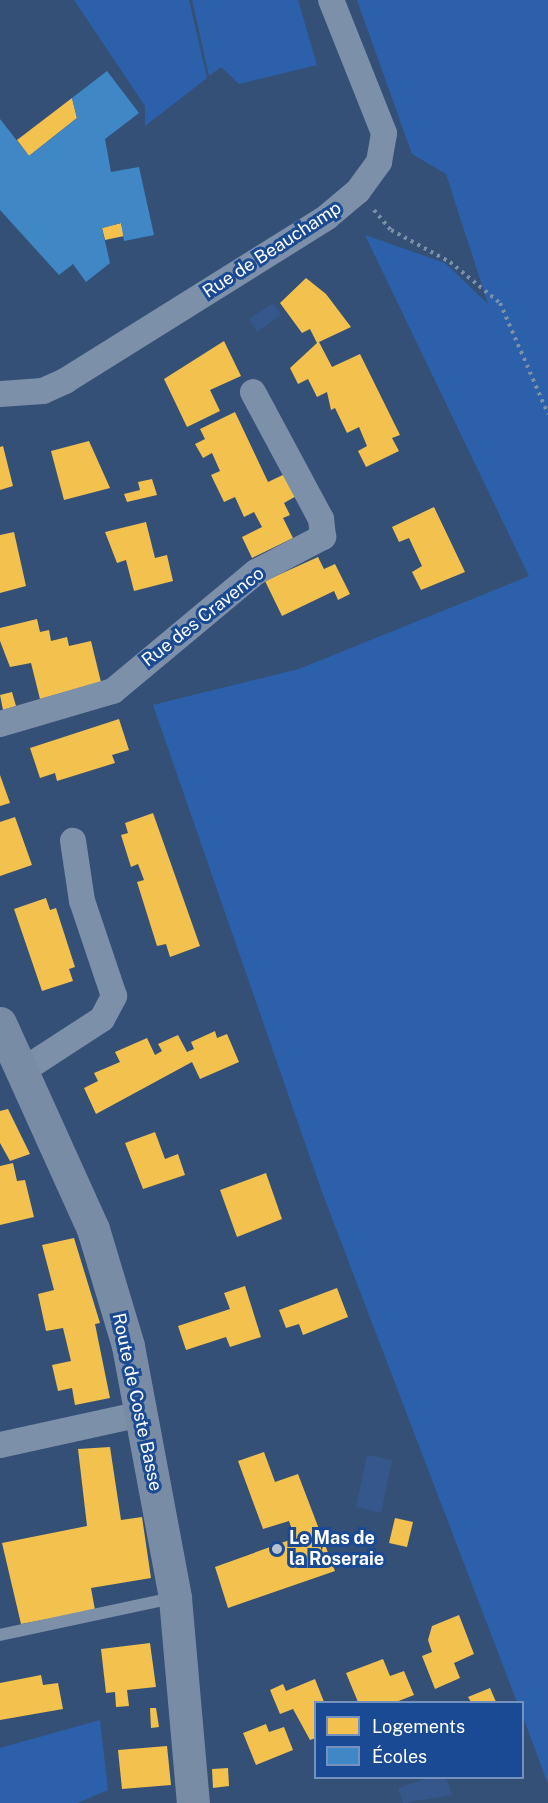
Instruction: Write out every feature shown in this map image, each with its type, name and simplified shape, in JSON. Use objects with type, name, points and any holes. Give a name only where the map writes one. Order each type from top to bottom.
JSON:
[{"type":"street","name":"Rue de Beauchamp","points":[[0,394],[43,391],[65,381],[327,218],[358,191],[379,162],[384,133],[331,0]]},
{"type":"street","name":"Rue des Cravenco","points":[[0,724],[112,691],[256,572],[323,537],[321,519],[253,392]]},
{"type":"street","points":[[25,1069],[102,1019],[114,996],[82,901],[73,841]]},
{"type":"street","name":"Route de Coste Basse","points":[[0,1023],[25,1069],[93,1229],[128,1346],[174,1598],[194,1803]]},
{"type":"street","points":[[0,1445],[141,1414]]},
{"type":"lane","points":[[0,1635],[174,1598]]},
{"type":"path","points":[[358,191],[391,230],[450,262],[500,303],[548,414]]},
{"type":"shaded area","points":[[74,0],[189,0],[207,78],[145,126],[145,106]]},
{"type":"shaded area","points":[[192,0],[298,0],[317,65],[239,84],[221,67],[209,76]]},
{"type":"shaded area","points":[[357,0],[548,0],[548,1784],[524,1720],[524,1701],[517,1701],[322,1192],[153,705],[299,669],[529,576],[365,235],[445,263],[488,304],[446,174],[412,154]]},
{"type":"shaded area","points":[[273,303],[281,315],[257,332],[249,319]]},
{"type":"shaded area","points":[[367,1455],[392,1460],[381,1513],[356,1507]]},
{"type":"shaded area","points":[[100,1720],[108,1790],[77,1803],[0,1803],[0,1748]]},
{"type":"shaded area","points":[[425,1779],[446,1779],[452,1795],[403,1803],[398,1788]]},
{"type":"building: Logements","points":[[72,98],[77,118],[29,156],[17,140]]},
{"type":"building: Logements","points":[[121,223],[124,236],[105,240],[102,228]]},
{"type":"building: Logements","points":[[306,278],[326,294],[351,327],[319,342],[332,367],[360,354],[400,435],[392,438],[399,451],[366,467],[358,451],[367,446],[359,427],[347,433],[335,408],[331,410],[327,392],[317,397],[308,379],[298,384],[290,368],[317,343],[310,329],[302,333],[280,303]]},
{"type":"building: Logements","points":[[224,341],[241,376],[210,390],[220,411],[187,427],[164,379]]},
{"type":"building: Logements","points":[[235,412],[268,482],[287,473],[298,495],[284,503],[290,515],[283,518],[293,538],[252,558],[242,537],[262,527],[254,512],[244,517],[235,497],[224,502],[211,475],[220,471],[212,453],[203,458],[195,444],[205,439],[200,429]]},
{"type":"building: Logements","points":[[89,441],[110,488],[64,500],[51,451]]},
{"type":"building: Logements","points":[[3,446],[13,486],[0,490],[0,447]]},
{"type":"building: Logements","points":[[152,479],[157,495],[127,502],[124,494],[140,490],[138,482]]},
{"type":"building: Logements","points":[[434,507],[465,572],[421,590],[412,572],[422,566],[409,538],[399,542],[392,527]]},
{"type":"building: Logements","points":[[146,522],[155,558],[167,555],[173,581],[134,591],[126,560],[117,563],[105,532]]},
{"type":"building: Logements","points":[[14,532],[26,586],[0,593],[0,535]]},
{"type":"building: Logements","points":[[318,557],[324,569],[335,564],[350,594],[338,600],[334,591],[282,616],[265,581]]},
{"type":"building: Logements","points":[[37,619],[40,632],[49,630],[51,641],[67,637],[69,646],[91,641],[101,682],[40,699],[31,663],[10,667],[0,641],[0,628]]},
{"type":"building: Logements","points":[[12,692],[16,706],[3,710],[0,695]]},
{"type":"building: Logements","points":[[119,719],[129,750],[112,755],[115,763],[57,781],[55,773],[40,778],[30,748]]},
{"type":"building: Logements","points":[[0,775],[10,803],[0,806]]},
{"type":"building: Logements","points":[[153,813],[200,946],[170,957],[166,944],[157,946],[137,882],[144,880],[138,864],[131,867],[121,835],[128,833],[125,823]]},
{"type":"building: Logements","points":[[15,817],[32,865],[0,876],[0,822]]},
{"type":"building: Logements","points":[[46,898],[50,910],[56,908],[75,967],[69,969],[73,981],[42,991],[14,909]]},
{"type":"building: Logements","points":[[215,1031],[217,1038],[227,1034],[239,1062],[200,1079],[192,1062],[96,1114],[84,1088],[98,1081],[94,1073],[120,1062],[115,1052],[147,1038],[155,1055],[162,1051],[158,1044],[178,1035],[187,1052],[194,1049],[191,1042]]},
{"type":"building: Logements","points":[[8,1109],[30,1154],[10,1161],[0,1143],[0,1111]]},
{"type":"building: Logements","points":[[155,1132],[165,1159],[178,1154],[185,1175],[143,1189],[125,1143]]},
{"type":"building: Logements","points":[[13,1163],[17,1181],[25,1180],[34,1217],[0,1225],[0,1166]]},
{"type":"building: Logements","points":[[266,1173],[282,1219],[237,1237],[220,1190]]},
{"type":"building: Logements","points":[[74,1238],[100,1323],[95,1324],[110,1398],[75,1405],[72,1388],[58,1391],[52,1365],[71,1361],[63,1328],[46,1331],[38,1294],[54,1290],[42,1245]]},
{"type":"building: Logements","points":[[245,1286],[261,1337],[230,1347],[226,1337],[186,1350],[178,1326],[230,1309],[224,1293]]},
{"type":"building: Logements","points":[[337,1288],[348,1317],[303,1335],[299,1324],[286,1328],[279,1310]]},
{"type":"building: Logements","points":[[110,1447],[121,1520],[142,1517],[151,1578],[91,1588],[95,1610],[21,1624],[2,1543],[87,1526],[78,1449]]},
{"type":"building: Logements","points":[[264,1452],[275,1482],[298,1474],[335,1571],[228,1608],[215,1567],[295,1538],[289,1521],[263,1529],[238,1461]]},
{"type":"building: Logements","points":[[395,1518],[413,1522],[407,1547],[389,1543]]},
{"type":"building: Logements","points":[[459,1615],[474,1654],[454,1663],[460,1678],[435,1689],[422,1656],[432,1652],[428,1640],[432,1626]]},
{"type":"building: Logements","points":[[150,1643],[156,1687],[127,1690],[129,1706],[116,1707],[115,1692],[106,1693],[101,1649]]},
{"type":"building: Logements","points":[[383,1659],[390,1676],[404,1671],[414,1695],[399,1701],[358,1701],[346,1673]]},
{"type":"building: Logements","points":[[41,1675],[43,1685],[58,1683],[63,1709],[0,1720],[0,1683]]},
{"type":"building: Logements","points":[[315,1679],[324,1701],[314,1701],[314,1739],[310,1740],[293,1709],[280,1714],[270,1690],[283,1684],[286,1691]]},
{"type":"building: Logements","points":[[490,1688],[496,1701],[470,1701],[468,1697]]},
{"type":"building: Logements","points":[[150,1708],[156,1708],[159,1727],[151,1728]]},
{"type":"building: Logements","points":[[266,1724],[269,1732],[284,1727],[293,1750],[256,1765],[243,1733]]},
{"type":"building: Logements","points":[[167,1746],[171,1785],[122,1789],[118,1750]]},
{"type":"building: Logements","points":[[228,1768],[229,1786],[213,1788],[212,1769]]},
{"type":"building: Écoles","points":[[107,71],[139,113],[105,139],[111,172],[139,167],[154,235],[124,241],[121,223],[102,228],[110,263],[86,282],[73,264],[59,275],[0,210],[0,119],[29,156],[77,118],[72,98]]},
{"type":"place","name":"Le Mas de la Roseraie","points":[[277,1549]]}]
